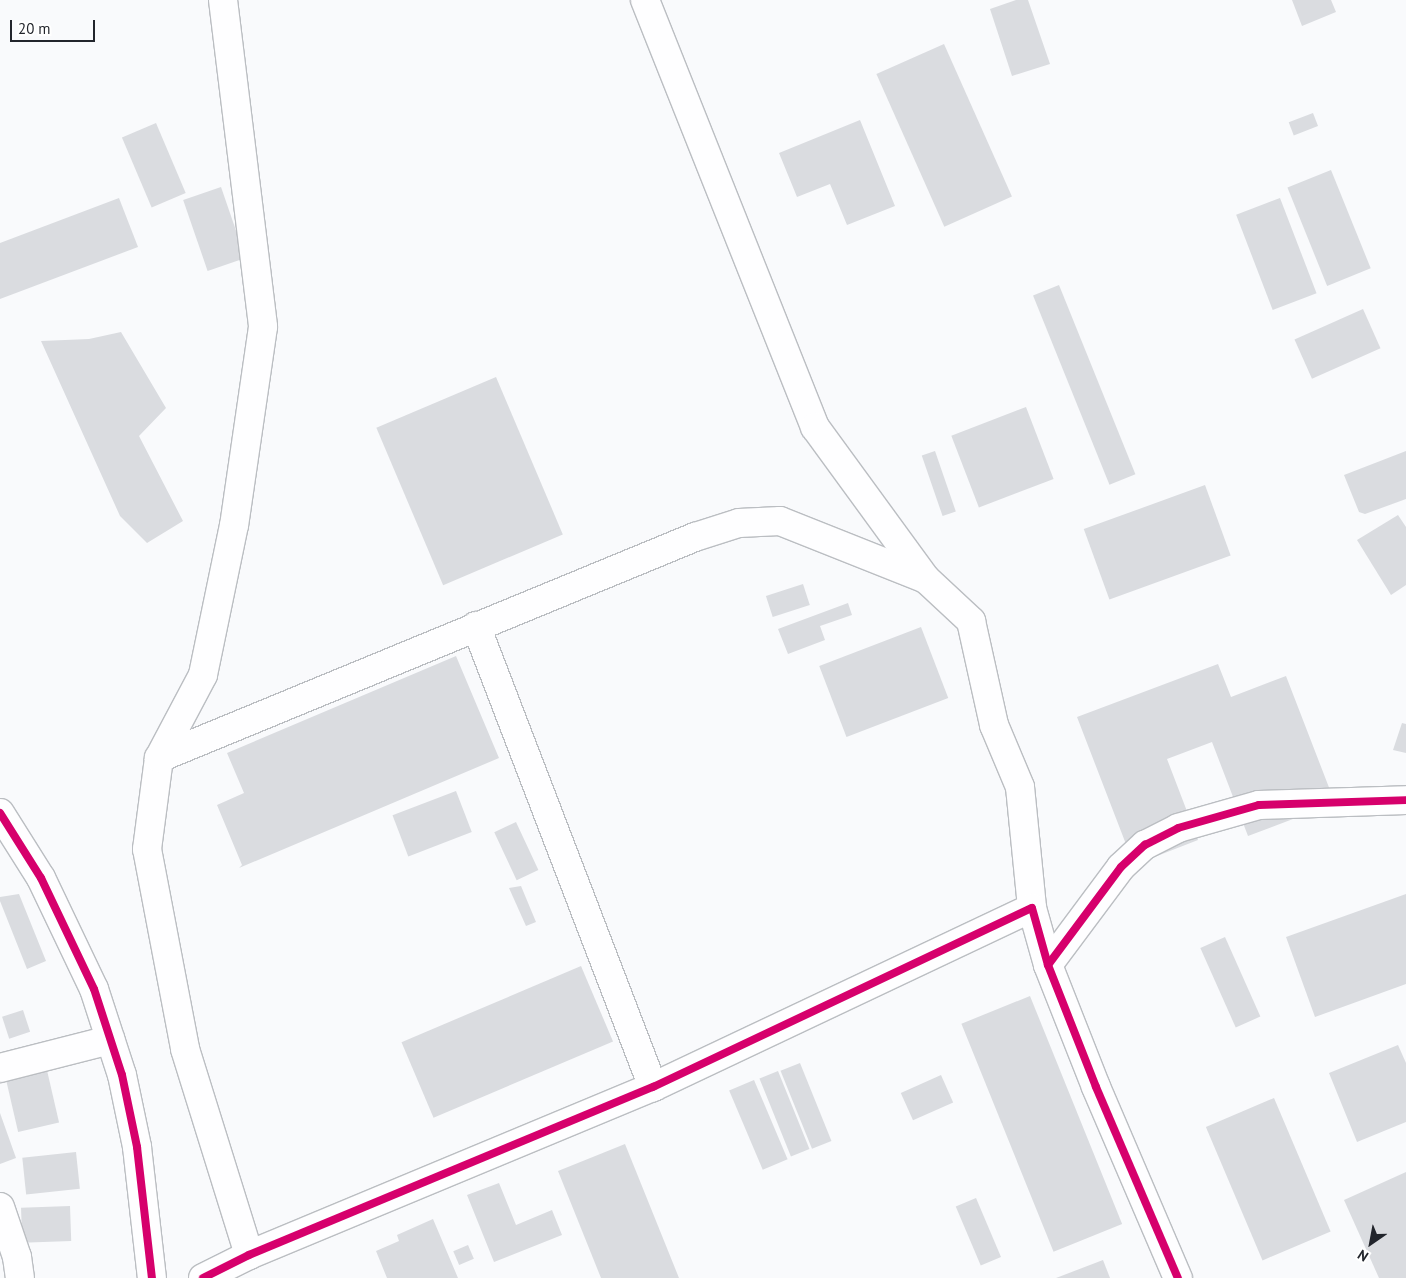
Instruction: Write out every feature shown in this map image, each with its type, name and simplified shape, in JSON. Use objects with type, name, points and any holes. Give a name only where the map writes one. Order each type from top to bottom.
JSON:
[{"type":"street","points":[[223,0],[264,327],[234,525],[203,675],[159,758],[147,849],[185,1049],[249,1255]]},
{"type":"street","points":[[645,0],[815,427],[926,579],[971,621],[994,725],[1020,788],[1032,908],[1048,965],[1096,1087],[1178,1278]]},
{"type":"street","points":[[159,758],[695,537],[738,523],[780,521],[926,579]]},
{"type":"street","points":[[476,626],[653,1087]]},
{"type":"street","points":[[1048,965],[1121,867],[1145,845],[1178,828],[1259,805],[1406,800]]},
{"type":"street","points":[[0,813],[41,878],[94,989],[122,1075],[137,1147],[152,1278]]},
{"type":"street","points":[[203,1278],[249,1255],[653,1087],[1032,908]]},
{"type":"street","points":[[0,1068],[110,1040]]},
{"type":"street","points":[[0,1207],[17,1257],[20,1278]]},
{"type":"building","points":[[1016,0],[1028,0],[1050,64],[1012,76],[990,9]]},
{"type":"building","points":[[1292,0],[1331,0],[1336,12],[1302,26]]},
{"type":"building","points":[[944,44],[1012,197],[944,227],[876,74]]},
{"type":"building","points":[[1313,113],[1318,126],[1294,135],[1289,122]]},
{"type":"building","points":[[860,120],[895,206],[847,225],[830,184],[797,197],[779,153]]},
{"type":"building","points":[[156,123],[186,193],[152,207],[122,137]]},
{"type":"building","points":[[1331,170],[1371,268],[1327,286],[1287,188]]},
{"type":"building","points":[[221,187],[245,258],[208,271],[183,200]]},
{"type":"building","points":[[119,198],[138,247],[0,299],[0,243]]},
{"type":"building","points":[[1280,198],[1317,293],[1273,310],[1236,215]]},
{"type":"building","points":[[1059,285],[1135,474],[1109,485],[1033,295]]},
{"type":"building","points":[[1363,309],[1380,348],[1312,379],[1294,340]]},
{"type":"building","points":[[121,332],[166,408],[139,436],[183,521],[147,543],[120,516],[41,341],[89,339]]},
{"type":"building","points":[[496,377],[563,534],[443,585],[376,428]]},
{"type":"building","points":[[1026,407],[1054,479],[979,508],[951,436]]},
{"type":"building","points":[[935,451],[956,512],[943,516],[922,456]]},
{"type":"building","points":[[1406,451],[1406,499],[1365,514],[1359,512],[1344,475]]},
{"type":"building","points":[[1205,485],[1231,555],[1109,600],[1084,529]]},
{"type":"building","points":[[1398,515],[1406,527],[1406,585],[1391,595],[1357,540]]},
{"type":"building","points":[[803,584],[810,605],[773,617],[766,596]]},
{"type":"building","points":[[848,603],[852,615],[820,626],[825,640],[788,654],[778,629]]},
{"type":"building","points":[[921,627],[948,698],[846,737],[819,666]]},
{"type":"building","points":[[456,656],[499,758],[239,868],[242,865],[217,805],[244,793],[227,753]]},
{"type":"building","points":[[1218,664],[1231,697],[1286,676],[1335,803],[1248,836],[1212,742],[1167,759],[1198,840],[1134,865],[1077,717]]},
{"type":"building","points":[[1402,723],[1406,724],[1406,753],[1393,750]]},
{"type":"building","points":[[456,791],[472,832],[408,856],[393,815]]},
{"type":"building","points":[[516,822],[538,870],[517,880],[494,832]]},
{"type":"building","points":[[521,886],[536,922],[526,926],[509,888]]},
{"type":"building","points":[[19,894],[46,961],[27,969],[0,901],[0,897]]},
{"type":"building","points":[[1406,894],[1406,984],[1315,1017],[1286,937]]},
{"type":"building","points":[[1225,937],[1260,1016],[1236,1027],[1200,948]]},
{"type":"building","points":[[581,966],[613,1041],[434,1118],[402,1042]]},
{"type":"building","points":[[1030,996],[1122,1224],[1054,1252],[961,1024]]},
{"type":"building","points":[[23,1010],[30,1032],[9,1039],[2,1017]]},
{"type":"building","points":[[1398,1045],[1406,1063],[1406,1122],[1357,1142],[1329,1073]]},
{"type":"building","points":[[800,1063],[831,1141],[812,1149],[781,1071]]},
{"type":"building","points":[[46,1066],[59,1123],[18,1132],[5,1075]]},
{"type":"building","points":[[778,1071],[809,1149],[791,1156],[759,1078]]},
{"type":"building","points":[[941,1075],[953,1102],[913,1120],[901,1093]]},
{"type":"building","points":[[754,1080],[788,1159],[763,1170],[729,1091]]},
{"type":"building","points":[[1274,1098],[1331,1231],[1263,1260],[1206,1127]]},
{"type":"building","points":[[0,1113],[16,1158],[0,1164]]},
{"type":"building","points":[[625,1144],[679,1278],[601,1278],[558,1171]]},
{"type":"building","points":[[76,1152],[80,1189],[26,1194],[22,1158]]},
{"type":"building","points":[[1406,1172],[1406,1278],[1379,1278],[1344,1200]]},
{"type":"building","points":[[499,1183],[516,1225],[552,1210],[562,1235],[494,1262],[467,1195]]},
{"type":"building","points":[[976,1198],[1001,1257],[981,1266],[956,1207]]},
{"type":"building","points":[[70,1206],[71,1241],[22,1243],[21,1208]]},
{"type":"building","points":[[433,1219],[458,1278],[387,1278],[376,1251],[399,1241],[397,1235]]},
{"type":"building","points":[[468,1245],[474,1259],[459,1265],[453,1251]]},
{"type":"building","points":[[1103,1260],[1110,1278],[1056,1278]]},
{"type":"cycle path","points":[[1048,965],[1121,867],[1145,845],[1178,828],[1259,805],[1406,800]]},
{"type":"cycle path","points":[[0,813],[41,878],[94,989],[122,1075],[137,1147],[152,1278]]},
{"type":"cycle path","points":[[203,1278],[249,1255],[653,1087],[1032,908],[1048,965],[1096,1087],[1178,1278]]}]
